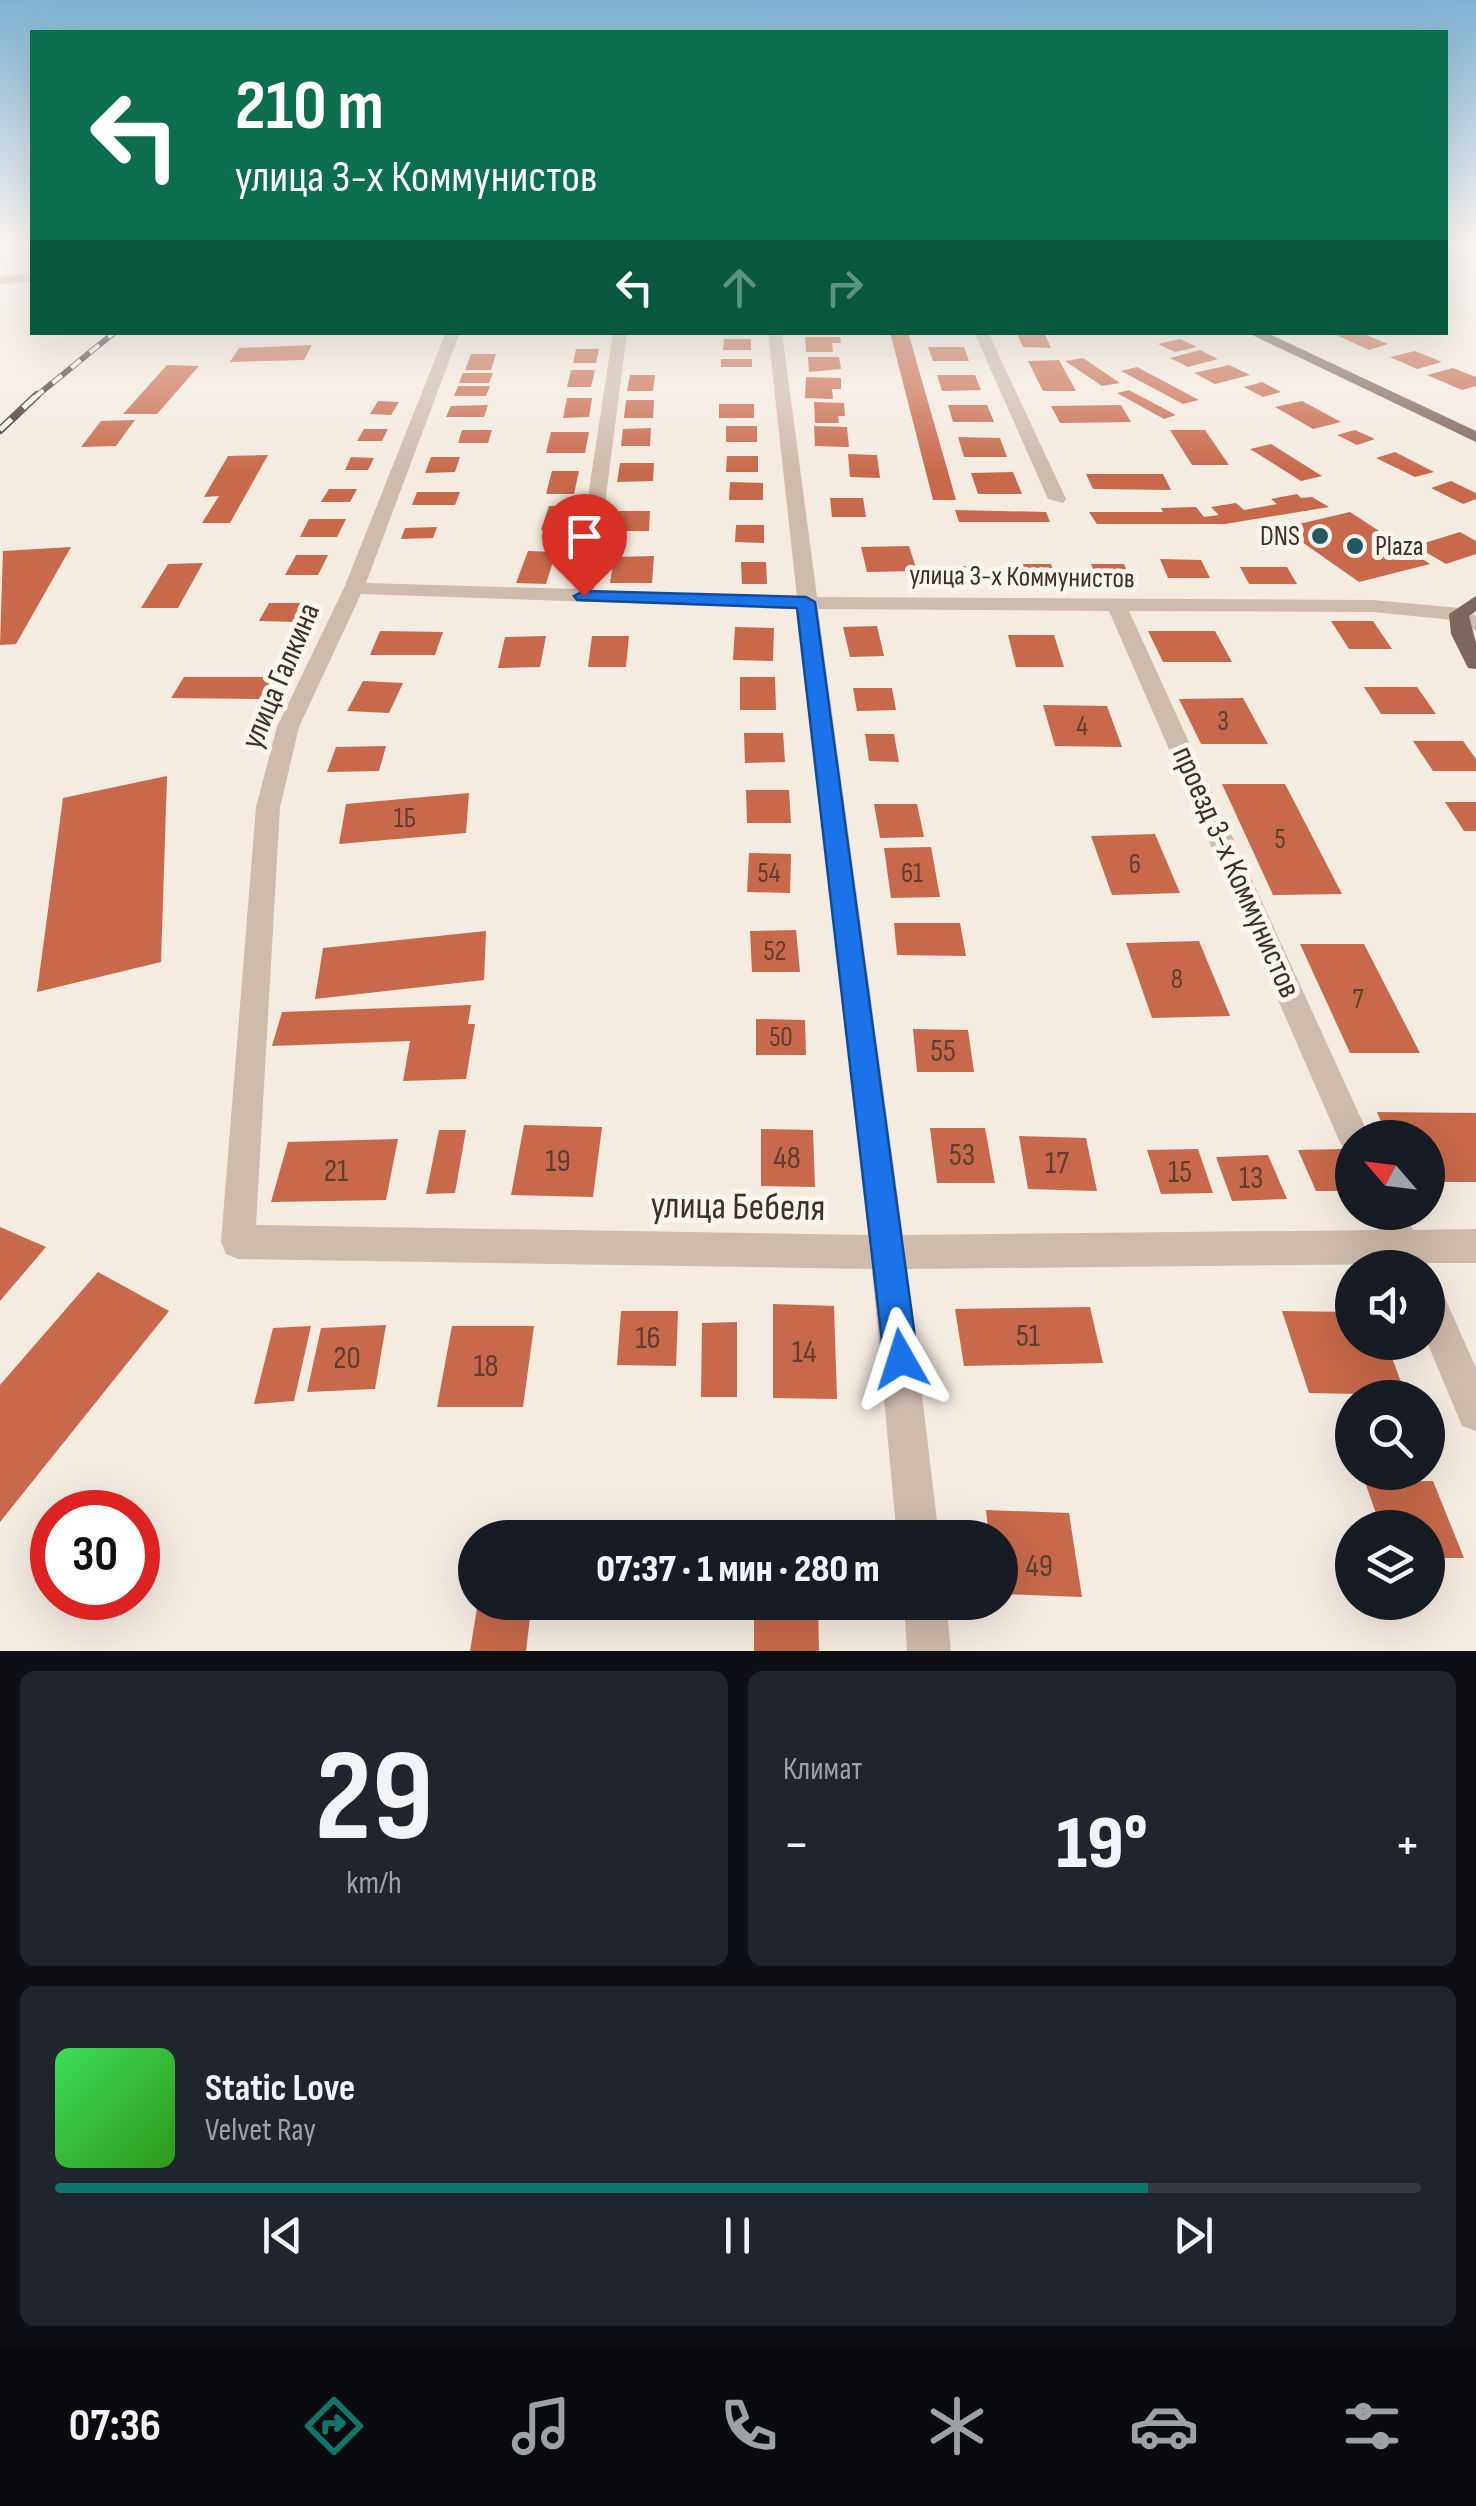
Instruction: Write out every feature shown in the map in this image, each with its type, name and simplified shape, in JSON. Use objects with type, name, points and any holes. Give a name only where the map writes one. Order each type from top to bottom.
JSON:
[{"type":"main road","points":[[1259,335],[1476,437]]},
{"type":"main road","points":[[1470,614],[1461,634],[1476,663]]},
{"type":"street","name":"улица Галкина","points":[[238,1242],[268,808],[288,727],[354,588],[453,335]]},
{"type":"street","points":[[584,596],[620,335]]},
{"type":"street","points":[[775,335],[890,1252],[916,1520]]},
{"type":"street","points":[[982,335],[1058,499]]},
{"type":"street","name":"улица 3-х Коммунистов","points":[[354,588],[806,602],[1373,606],[1470,614]]},
{"type":"street","name":"проезд 3-х Коммунистов","points":[[1118,606],[1346,1120]]},
{"type":"street","name":"улица Бебеля","points":[[238,1242],[1335,1255]]},
{"type":"street","name":"улица Бебеля","points":[[1445,1250],[1476,1246]]},
{"type":"street","points":[[1445,1341],[1476,1412]]},
{"type":"street","points":[[926,1620],[929,1651]]},
{"type":"building","points":[[891,335],[909,335],[956,500],[933,500]]},
{"type":"building","points":[[1017,335],[1045,335],[1051,348],[1023,347]]},
{"type":"building","points":[[1336,335],[1366,335],[1388,344],[1369,350]]},
{"type":"building","points":[[805,337],[840,337],[841,343],[832,343],[833,352],[806,352]]},
{"type":"building","points":[[724,339],[751,339],[751,350],[723,350]]},
{"type":"building","points":[[1180,339],[1197,347],[1175,352],[1158,344]]},
{"type":"building","points":[[312,345],[304,360],[230,362],[239,348]]},
{"type":"building","points":[[928,347],[964,347],[969,361],[933,361]]},
{"type":"building","points":[[576,349],[599,349],[596,363],[573,363]]},
{"type":"building","points":[[1200,350],[1218,359],[1188,367],[1170,358]]},
{"type":"building","points":[[1415,351],[1442,362],[1417,369],[1390,357]]},
{"type":"building","points":[[471,354],[496,354],[491,370],[465,370]]},
{"type":"building","points":[[808,357],[839,357],[841,369],[809,372]]},
{"type":"building","points":[[1083,358],[1120,383],[1102,386],[1065,361]]},
{"type":"building","points":[[721,359],[752,359],[752,367],[721,367]]},
{"type":"building","points":[[1059,360],[1076,391],[1043,391],[1028,361]]},
{"type":"building","points":[[167,365],[199,366],[157,414],[123,414]]},
{"type":"building","points":[[1229,365],[1250,375],[1215,384],[1194,373]]},
{"type":"building","points":[[1137,367],[1199,400],[1183,404],[1121,371]]},
{"type":"building","points":[[1453,368],[1476,377],[1476,386],[1462,390],[1427,375]]},
{"type":"building","points":[[571,370],[595,370],[591,387],[567,387]]},
{"type":"building","points":[[463,373],[493,373],[489,383],[459,383]]},
{"type":"building","points":[[630,375],[655,375],[653,391],[627,391]]},
{"type":"building","points":[[937,375],[975,375],[981,390],[942,391]]},
{"type":"building","points":[[806,377],[841,378],[841,389],[832,389],[833,399],[805,398]]},
{"type":"building","points":[[1262,382],[1281,392],[1263,397],[1244,387]]},
{"type":"building","points":[[458,386],[490,386],[486,396],[454,396]]},
{"type":"building","points":[[1129,390],[1176,415],[1164,419],[1117,393]]},
{"type":"building","points":[[567,398],[592,398],[589,417],[563,418]]},
{"type":"building","points":[[626,400],[654,400],[653,418],[624,418]]},
{"type":"building","points":[[378,401],[399,402],[391,415],[370,414]]},
{"type":"building","points":[[1302,401],[1341,422],[1313,429],[1275,407]]},
{"type":"building","points":[[814,402],[844,403],[845,416],[838,416],[839,423],[815,423]]},
{"type":"building","points":[[719,404],[754,404],[754,418],[719,418]]},
{"type":"building","points":[[488,405],[484,417],[446,417],[451,406]]},
{"type":"building","points":[[948,405],[987,405],[994,422],[953,422]]},
{"type":"building","points":[[1121,405],[1131,422],[1060,423],[1051,406]]},
{"type":"building","points":[[135,420],[116,446],[81,447],[101,421]]},
{"type":"building","points":[[726,426],[757,426],[757,442],[726,442]]},
{"type":"building","points":[[814,426],[847,427],[849,447],[815,446]]},
{"type":"building","points":[[651,428],[650,446],[621,446],[623,429]]},
{"type":"building","points":[[364,429],[388,429],[382,441],[357,441]]},
{"type":"building","points":[[462,430],[492,430],[488,443],[458,443]]},
{"type":"building","points":[[1170,430],[1205,430],[1229,465],[1192,465]]},
{"type":"building","points":[[1355,430],[1375,439],[1357,445],[1337,435]]},
{"type":"building","points":[[551,432],[589,432],[585,453],[546,453]]},
{"type":"building","points":[[958,437],[1000,438],[1007,457],[964,457]]},
{"type":"building","points":[[1271,444],[1322,476],[1301,481],[1250,449]]},
{"type":"building","points":[[1395,452],[1434,472],[1415,477],[1376,458]]},
{"type":"building","points":[[848,454],[877,455],[880,478],[850,477]]},
{"type":"building","points":[[268,455],[230,523],[202,523],[219,496],[204,497],[228,456]]},
{"type":"building","points":[[727,456],[758,456],[758,472],[726,472]]},
{"type":"building","points":[[351,457],[374,458],[368,470],[345,470]]},
{"type":"building","points":[[431,457],[460,457],[455,472],[425,473]]},
{"type":"building","points":[[620,463],[654,463],[653,481],[617,482]]},
{"type":"building","points":[[552,471],[579,471],[574,494],[546,494]]},
{"type":"building","points":[[1013,472],[1022,494],[978,494],[971,473]]},
{"type":"building","points":[[1086,474],[1163,474],[1171,490],[1093,489]]},
{"type":"building","points":[[1451,481],[1476,493],[1476,499],[1463,504],[1431,488]]},
{"type":"building","points":[[730,482],[763,483],[763,500],[729,500]]},
{"type":"building","points":[[329,489],[357,489],[350,502],[321,502]]},
{"type":"building","points":[[417,492],[460,492],[455,505],[412,505]]},
{"type":"building","points":[[1297,494],[1329,507],[1225,524],[1097,524],[1089,512],[1163,512],[1161,508],[1196,507],[1204,517],[1219,515],[1211,507],[1236,503],[1244,510],[1277,504],[1271,499]]},
{"type":"building","points":[[830,498],[863,498],[866,517],[832,517]]},
{"type":"building","points":[[549,506],[577,506],[570,530],[541,530]]},
{"type":"building","points":[[955,510],[1046,512],[1050,522],[959,522]]},
{"type":"building","points":[[619,511],[650,511],[649,531],[616,531]]},
{"type":"building","name":"Plaza","points":[[1350,512],[1430,564],[1359,582],[1282,528]]},
{"type":"building","points":[[309,519],[346,519],[337,537],[300,537]]},
{"type":"building","points":[[736,525],[764,525],[764,543],[735,542]]},
{"type":"building","points":[[437,527],[433,538],[401,539],[405,528]]},
{"type":"building","points":[[1460,532],[1476,541],[1476,554],[1446,564],[1415,546]]},
{"type":"building","points":[[909,546],[917,571],[867,572],[861,547]]},
{"type":"building","points":[[71,547],[16,644],[0,645],[3,551]]},
{"type":"building","points":[[528,551],[556,552],[546,584],[516,583]]},
{"type":"building","points":[[296,555],[328,555],[318,575],[285,575]]},
{"type":"building","points":[[654,556],[652,583],[610,583],[614,557]]},
{"type":"building","points":[[1160,559],[1201,560],[1210,578],[1168,578]]},
{"type":"building","points":[[741,562],[766,562],[767,584],[742,584]]},
{"type":"building","points":[[203,563],[178,608],[141,608],[168,564]]},
{"type":"building","points":[[1019,564],[1051,564],[1057,583],[1026,583]]},
{"type":"building","points":[[1091,564],[1124,564],[1132,582],[1099,583]]},
{"type":"building","points":[[966,566],[972,585],[941,585],[935,567]]},
{"type":"building","points":[[1240,567],[1287,567],[1297,584],[1249,584]]},
{"type":"building","points":[[269,603],[307,603],[297,622],[259,621]]},
{"type":"building","points":[[1331,621],[1373,621],[1392,649],[1349,649]]},
{"type":"building","points":[[877,626],[884,656],[850,657],[843,627]]},
{"type":"building","points":[[735,627],[774,628],[773,661],[733,660]]},
{"type":"building","points":[[380,631],[443,632],[435,655],[370,655]]},
{"type":"building","points":[[1148,631],[1215,631],[1232,662],[1163,662]]},
{"type":"building","points":[[1008,635],[1054,635],[1064,667],[1016,667]]},
{"type":"building","points":[[546,636],[540,667],[498,668],[505,637]]},
{"type":"building","points":[[592,636],[629,636],[626,667],[588,667]]},
{"type":"building","points":[[184,677],[274,677],[263,699],[171,698]]},
{"type":"building","points":[[740,677],[775,677],[776,710],[740,710]]},
{"type":"building","points":[[363,681],[403,683],[389,713],[347,711]]},
{"type":"building","points":[[1364,687],[1417,687],[1436,714],[1381,714]]},
{"type":"building","points":[[853,688],[892,688],[896,710],[857,711]]},
{"type":"building","points":[[1243,698],[1268,744],[1201,744],[1179,699]]},
{"type":"building","points":[[1043,705],[1107,706],[1122,747],[1055,746]]},
{"type":"building","points":[[744,733],[783,733],[785,762],[745,763]]},
{"type":"building","points":[[865,734],[894,734],[899,762],[869,761]]},
{"type":"building","points":[[1413,741],[1463,741],[1476,759],[1476,771],[1433,771]]},
{"type":"building","points":[[386,746],[379,771],[327,772],[336,747]]},
{"type":"building","points":[[167,776],[161,962],[37,992],[63,798]]},
{"type":"building","points":[[1222,784],[1285,784],[1342,894],[1273,895]]},
{"type":"building","points":[[746,790],[789,790],[791,823],[747,823]]},
{"type":"building","points":[[469,793],[466,833],[339,844],[346,804]]},
{"type":"building","points":[[1445,802],[1476,802],[1476,831],[1464,831]]},
{"type":"building","points":[[874,804],[917,804],[924,837],[880,838]]},
{"type":"building","points":[[1155,834],[1180,893],[1112,895],[1091,836]]},
{"type":"building","points":[[931,847],[940,897],[891,898],[884,848]]},
{"type":"building","points":[[749,853],[791,854],[790,893],[747,892]]},
{"type":"building","points":[[894,923],[960,923],[966,956],[897,955]]},
{"type":"building","points":[[796,930],[800,972],[752,972],[750,931]]},
{"type":"building","points":[[486,931],[484,980],[315,999],[323,948]]},
{"type":"building","points":[[1199,941],[1230,1016],[1152,1018],[1126,943]]},
{"type":"building","points":[[1300,944],[1364,944],[1420,1053],[1350,1053]]},
{"type":"building","points":[[471,1005],[468,1024],[475,1024],[466,1079],[403,1081],[410,1041],[272,1046],[282,1012]]},
{"type":"building","points":[[756,1019],[805,1020],[806,1055],[756,1055]]},
{"type":"building","points":[[913,1029],[968,1030],[974,1072],[917,1072]]},
{"type":"building","points":[[1377,1112],[1476,1113],[1476,1182],[1445,1182],[1445,1120],[1380,1120]]},
{"type":"building","points":[[524,1125],[602,1127],[593,1197],[511,1195]]},
{"type":"building","points":[[930,1128],[985,1128],[995,1183],[937,1183]]},
{"type":"building","points":[[761,1129],[813,1130],[815,1187],[761,1186]]},
{"type":"building","points":[[439,1130],[466,1130],[455,1193],[426,1194]]},
{"type":"building","points":[[1019,1136],[1086,1138],[1097,1191],[1028,1189]]},
{"type":"building","points":[[398,1139],[386,1200],[271,1202],[288,1142]]},
{"type":"building","points":[[1198,1149],[1213,1193],[1161,1194],[1147,1150]]},
{"type":"building","points":[[1335,1149],[1335,1191],[1316,1191],[1298,1150]]},
{"type":"building","points":[[1268,1155],[1287,1199],[1232,1201],[1216,1157]]},
{"type":"building","points":[[0,1227],[46,1247],[0,1301]]},
{"type":"building","points":[[98,1272],[169,1311],[0,1522],[0,1385]]},
{"type":"building","points":[[773,1304],[834,1306],[837,1399],[773,1398]]},
{"type":"building","points":[[1090,1307],[1103,1363],[964,1366],[955,1309]]},
{"type":"building","points":[[621,1311],[678,1311],[676,1366],[617,1365]]},
{"type":"building","points":[[1282,1311],[1335,1312],[1335,1360],[1393,1360],[1400,1380],[1335,1380],[1335,1394],[1309,1393]]},
{"type":"building","points":[[737,1322],[737,1397],[701,1397],[702,1323]]},
{"type":"building","points":[[386,1325],[375,1389],[307,1392],[321,1328]]},
{"type":"building","points":[[311,1326],[294,1401],[254,1404],[273,1328]]},
{"type":"building","points":[[452,1326],[534,1326],[523,1407],[437,1407]]},
{"type":"building","points":[[1368,1490],[1437,1490],[1445,1510],[1375,1510]]},
{"type":"building","points":[[986,1510],[1069,1513],[1082,1597],[1018,1595],[1018,1520],[987,1520]]},
{"type":"building","points":[[1445,1511],[1464,1558],[1445,1558]]},
{"type":"building","points":[[475,1620],[530,1620],[526,1651],[470,1651]]},
{"type":"building","points":[[754,1620],[818,1620],[819,1651],[754,1651]]},
{"type":"railway","points":[[34,398],[111,335]]},
{"type":"railway","points":[[0,430],[37,395]]},
{"type":"place","name":"DNS","points":[[1320,536]]},
{"type":"place","name":"Plaza","points":[[1355,546]]},
{"type":"route","points":[[584,596],[806,602],[901,1359]]}]
